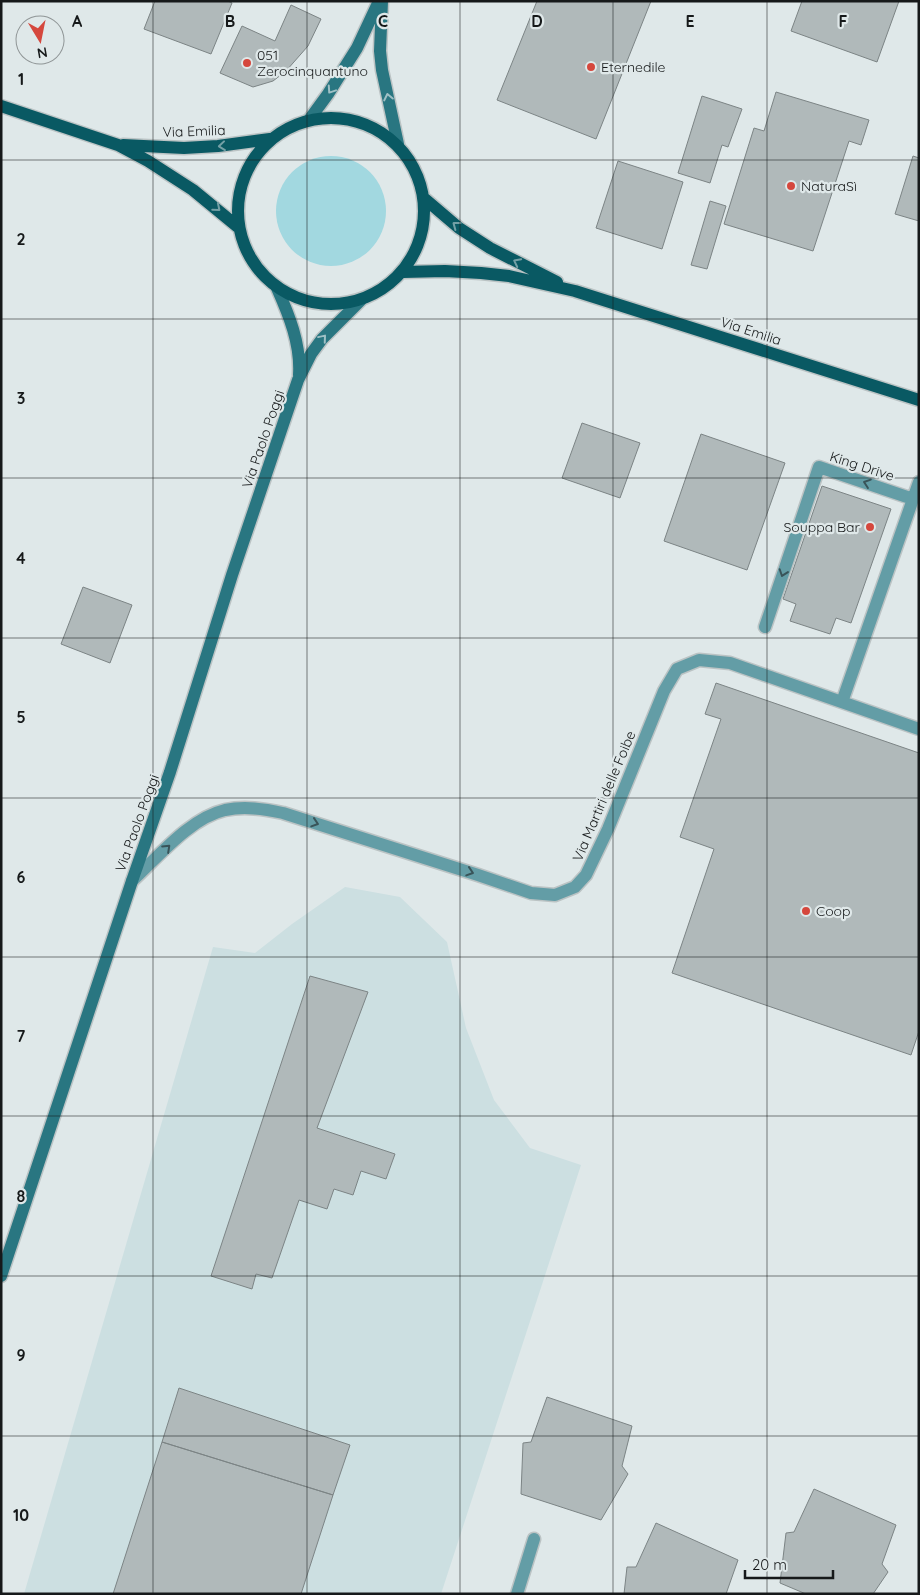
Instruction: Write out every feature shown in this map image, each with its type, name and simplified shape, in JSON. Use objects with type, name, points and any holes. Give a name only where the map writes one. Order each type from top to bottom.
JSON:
[{"type":"main road","points":[[309,120],[353,55],[381,1]]},
{"type":"main road","points":[[381,1],[380,51],[382,70],[398,144]]},
{"type":"main road","name":"Via Emilia","points":[[1,106],[118,145],[148,161],[193,190],[238,227]]},
{"type":"main road","points":[[331,117],[353,120],[378,130],[398,144],[416,170],[425,199],[425,219],[421,238],[414,255],[403,272],[386,288],[361,300],[340,304],[318,304],[296,298],[277,288],[255,266],[245,249],[238,227],[238,202],[242,179],[252,159],[270,139],[288,128],[309,120],[331,117]]},
{"type":"main road","name":"Via Emilia","points":[[118,145],[184,148],[218,146],[270,139]]},
{"type":"main road","name":"Via Emilia","points":[[425,199],[459,228],[490,248],[575,291]]},
{"type":"main road","name":"Via Emilia","points":[[403,272],[445,271],[509,276],[575,291],[919,400]]},
{"type":"main road","name":"Via Paolo Poggi","points":[[277,288],[289,315],[297,343],[300,361],[298,380]]},
{"type":"main road","name":"Via Paolo Poggi","points":[[1,1276],[170,772],[232,575],[298,380],[311,354],[322,339],[361,300]]},
{"type":"street","name":"King Drive","points":[[765,627],[819,467],[913,499]]},
{"type":"street","points":[[842,702],[919,482]]},
{"type":"street","name":"Via Martiri delle Foibe","points":[[132,882],[196,822],[211,814],[226,810],[256,808],[292,816],[532,893],[555,895],[575,887],[586,875],[608,829],[664,692],[677,669],[699,660],[730,663],[919,729]]},
{"type":"street","points":[[518,1594],[534,1539]]},
{"type":"shaded area","points":[[331,156],[352,160],[370,172],[382,190],[386,211],[382,232],[370,250],[352,262],[331,266],[310,262],[292,250],[280,232],[276,211],[280,190],[292,172],[310,160]]},
{"type":"shaded area","points":[[345,887],[400,897],[447,942],[466,1028],[494,1100],[530,1148],[581,1165],[441,1594],[24,1594],[213,947],[255,953],[292,924]]},
{"type":"building","points":[[155,1],[228,1],[232,3],[211,54],[144,29]]},
{"type":"building","points":[[537,1],[651,1],[596,139],[497,100]]},
{"type":"building","points":[[802,1],[899,1],[877,62],[791,31]]},
{"type":"building","points":[[291,5],[321,19],[308,46],[286,71],[273,81],[253,87],[220,73],[242,26],[275,41]]},
{"type":"building","points":[[776,92],[869,120],[861,145],[849,141],[813,251],[724,224],[754,128],[764,131]]},
{"type":"building","points":[[702,96],[742,109],[728,147],[722,145],[710,183],[678,173]]},
{"type":"building","points":[[913,156],[919,158],[919,221],[895,214]]},
{"type":"building","points":[[618,161],[683,182],[662,249],[596,228]]},
{"type":"building","points":[[710,201],[726,206],[707,269],[691,265]]},
{"type":"building","points":[[582,423],[640,443],[620,498],[562,478]]},
{"type":"building","points":[[701,434],[785,463],[747,570],[664,541]]},
{"type":"building","points":[[822,486],[891,509],[851,623],[836,618],[830,634],[790,621],[796,604],[783,599]]},
{"type":"building","points":[[83,587],[132,605],[110,663],[61,644]]},
{"type":"building","name":"Coop","points":[[716,683],[919,753],[919,1031],[911,1055],[672,973],[714,849],[680,837],[721,719],[705,714]]},
{"type":"building","points":[[310,976],[368,992],[317,1128],[395,1154],[386,1179],[361,1171],[353,1195],[334,1189],[327,1209],[299,1200],[272,1278],[256,1274],[252,1289],[211,1276]]},
{"type":"building","points":[[179,1388],[350,1445],[333,1495],[162,1442]]},
{"type":"building","points":[[547,1397],[632,1426],[622,1466],[628,1474],[601,1520],[521,1494],[523,1443],[531,1442]]},
{"type":"building","points":[[162,1442],[333,1495],[301,1594],[113,1594]]},
{"type":"building","points":[[814,1489],[896,1525],[882,1564],[888,1572],[873,1594],[806,1594],[780,1583],[786,1533],[794,1532]]},
{"type":"building","points":[[656,1523],[738,1560],[726,1594],[624,1594],[627,1567],[636,1567]]},
{"type":"place","name":"051 Zerocinquantuno","points":[[247,63]]},
{"type":"place","name":"Eternedile","points":[[591,67]]},
{"type":"place","name":"NaturaSì","points":[[791,186]]},
{"type":"place","name":"Souppa Bar","points":[[870,527]]},
{"type":"place","name":"Coop","points":[[806,911]]}]
